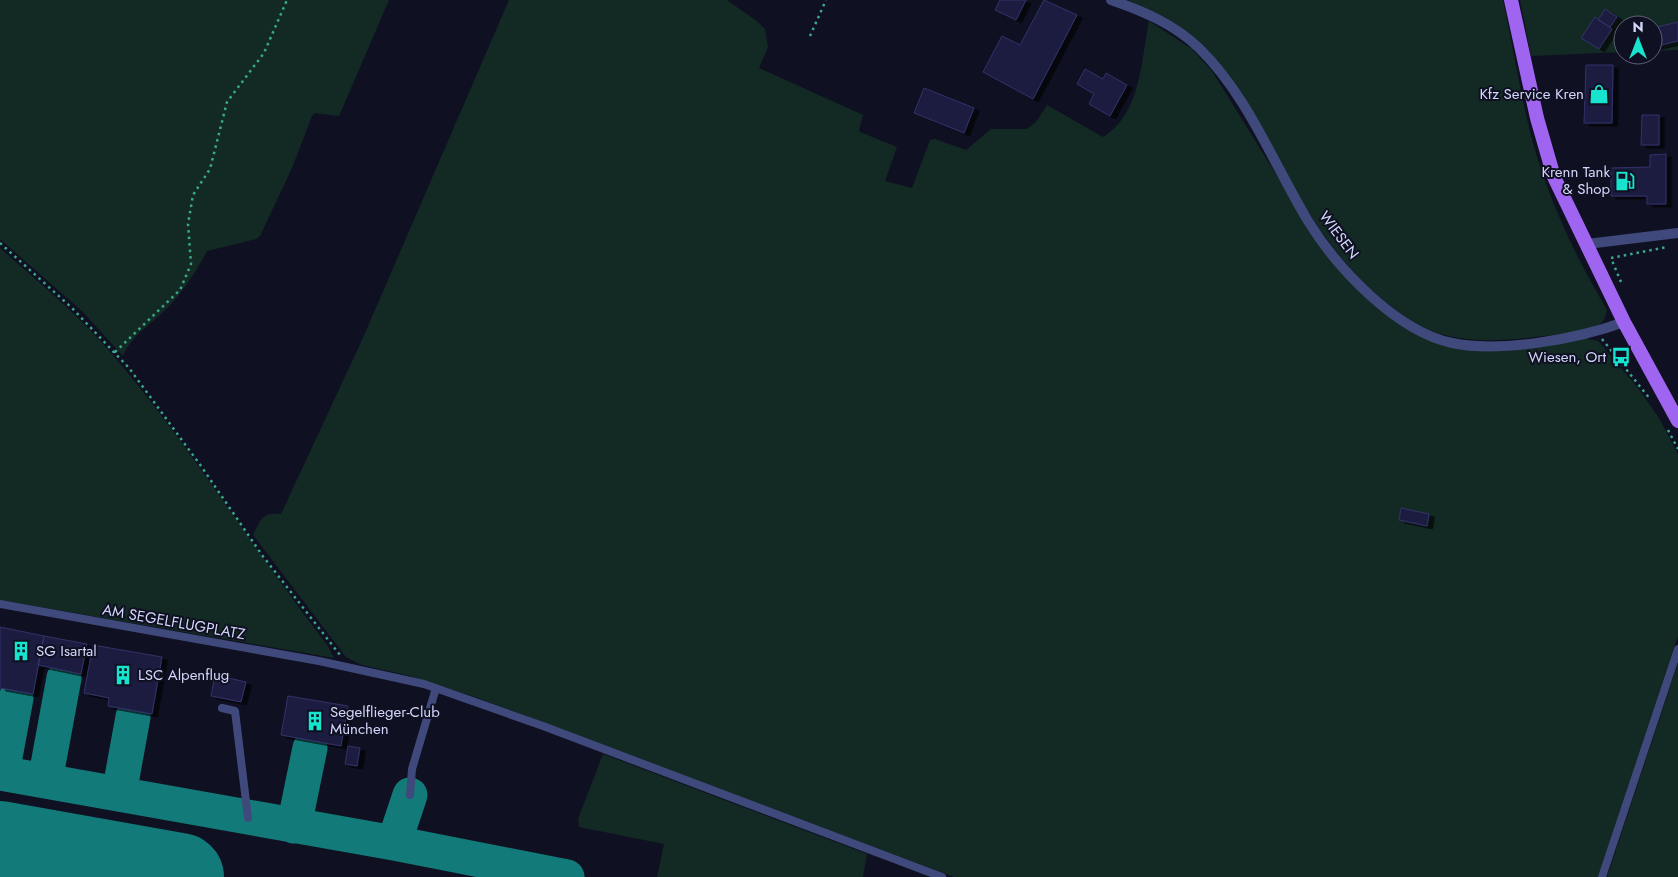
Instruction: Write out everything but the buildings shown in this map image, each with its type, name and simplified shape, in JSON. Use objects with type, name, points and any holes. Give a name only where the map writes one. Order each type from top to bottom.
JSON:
[{"type":"main road","points":[[1511,0],[1537,118],[1554,177],[1673,425]]},
{"type":"street","name":"WIESEN","points":[[1110,0],[1169,24],[1199,48],[1229,82],[1267,145],[1309,222],[1343,267],[1385,308],[1398,318],[1435,337],[1468,345],[1538,342],[1596,332],[1624,322]]},
{"type":"street","points":[[1587,244],[1678,233]]},
{"type":"lane","name":"AM SEGELFLUGPLATZ","points":[[0,604],[344,666],[436,688],[942,877]]},
{"type":"lane","points":[[1602,877],[1678,649]]},
{"type":"lane","points":[[410,795],[412,769],[436,688]]},
{"type":"lane","points":[[222,708],[235,711],[248,818]]},
{"type":"path","points":[[115,352],[180,290],[191,264],[188,224],[193,195],[210,169],[227,102],[264,53],[287,0]]},
{"type":"path","points":[[810,36],[826,0]]},
{"type":"path","points":[[0,243],[72,308],[115,352],[201,466],[262,555],[337,650],[344,666]]},
{"type":"path","points":[[1624,291],[1611,258],[1668,246]]},
{"type":"path","points":[[1596,332],[1651,401]]},
{"type":"path","points":[[1673,425],[1678,449]]},
{"type":"green space","points":[[0,0],[389,0],[339,116],[315,113],[312,116],[292,168],[260,236],[256,239],[207,251],[181,293],[137,335],[123,356],[83,312],[0,239]]},
{"type":"green space","points":[[509,0],[727,0],[765,29],[768,47],[759,68],[863,115],[860,132],[897,147],[885,181],[912,188],[930,140],[935,139],[966,150],[991,129],[1027,129],[1036,122],[1047,105],[1103,137],[1116,127],[1132,101],[1141,69],[1149,21],[1192,49],[1212,71],[1310,229],[1390,317],[1457,347],[1584,338],[1598,341],[1638,388],[1659,418],[1678,454],[1678,636],[1598,877],[954,877],[478,698],[410,676],[362,665],[346,657],[253,535],[260,521],[265,516],[281,514],[362,340]]},
{"type":"green space","points":[[1127,0],[1503,0],[1535,150],[1549,192],[1566,232],[1585,272],[1607,310],[1603,321],[1592,328],[1574,333],[1491,340],[1465,339],[1440,334],[1408,319],[1369,287],[1349,267],[1315,223],[1232,82],[1218,62],[1202,44],[1185,30],[1157,13]]},
{"type":"green space","points":[[1520,0],[1678,0],[1678,50],[1663,51],[1663,15],[1613,15],[1613,52],[1531,56]]},
{"type":"green space","points":[[0,248],[80,320],[135,382],[192,456],[328,646],[334,658],[0,600]]},
{"type":"green space","points":[[1678,663],[1678,877],[1607,877]]},
{"type":"green space","points":[[603,754],[867,854],[863,877],[657,877],[664,844],[579,827],[578,819]]},
{"type":"taxiway","points":[[45,781],[64,678]]},
{"type":"taxiway","points":[[2,773],[16,698]]},
{"type":"taxiway","points":[[119,794],[133,717]]},
{"type":"taxiway","points":[[294,826],[310,748]]},
{"type":"taxiway","points":[[0,773],[394,843],[567,877]]},
{"type":"taxiway","points":[[394,843],[410,795]]},
{"type":"runway","points":[[0,845],[180,877]]},
{"type":"place","name":"Kfz Service Kren","points":[[1599,94]]},
{"type":"place","name":"Krenn Tank & Shop","points":[[1625,181]]},
{"type":"place","name":"Wiesen, Ort","points":[[1621,357]]},
{"type":"place","name":"SG Isartal","points":[[21,651]]},
{"type":"place","name":"LSC Alpenflug","points":[[123,675]]},
{"type":"place","name":"Segelflieger-Club München","points":[[315,721]]}]
